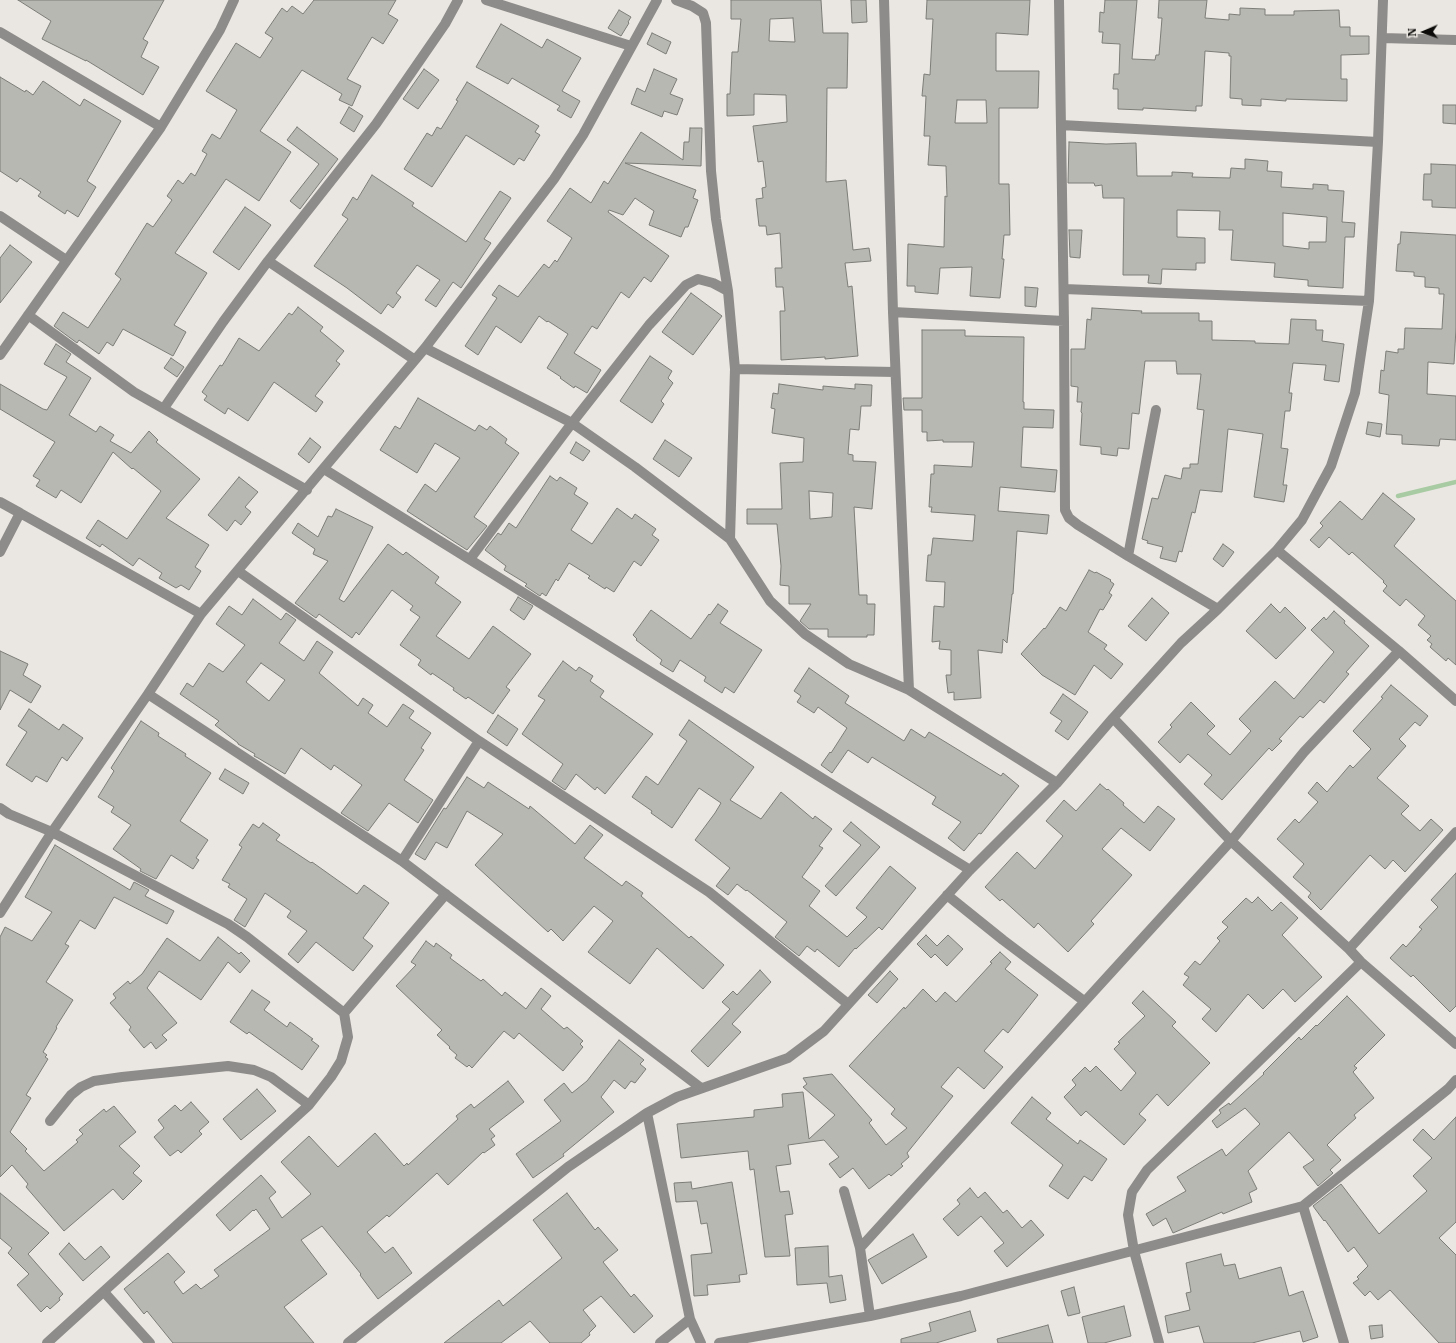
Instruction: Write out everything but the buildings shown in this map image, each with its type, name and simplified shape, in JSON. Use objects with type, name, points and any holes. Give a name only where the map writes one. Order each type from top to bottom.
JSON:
[{"type":"street","points":[[0,355],[161,126],[220,30],[234,0]]},
{"type":"street","points":[[164,408],[268,260],[376,124],[445,24],[458,0]]},
{"type":"street","points":[[486,0],[631,46]]},
{"type":"street","points":[[0,914],[52,832],[202,614],[425,348],[554,179],[583,135],[657,0]]},
{"type":"street","points":[[676,0],[703,12],[706,23],[711,171],[716,219],[728,291],[735,369],[730,539]]},
{"type":"street","points":[[884,0],[895,372],[909,690]]},
{"type":"street","points":[[1059,0],[1064,290],[1065,510],[1069,518],[1078,525],[1218,609]]},
{"type":"street","points":[[348,1343],[568,1167],[647,1113],[677,1097],[788,1058],[824,1031],[970,870],[1057,782],[1181,643],[1218,609],[1277,550],[1302,520],[1331,466],[1355,393],[1369,301],[1378,142],[1383,0]]},
{"type":"street","points":[[0,32],[161,126]]},
{"type":"street","points":[[1382,38],[1456,40]]},
{"type":"street","points":[[1061,125],[1378,142]]},
{"type":"street","points":[[0,216],[66,260]]},
{"type":"street","points":[[268,260],[415,360]]},
{"type":"street","points":[[470,559],[572,423],[649,325],[686,284],[698,279],[713,282],[728,291]]},
{"type":"street","points":[[1064,290],[1369,301]]},
{"type":"street","points":[[893,312],[1064,321]]},
{"type":"street","points":[[28,314],[134,392],[307,490]]},
{"type":"street","points":[[425,348],[572,423],[635,467],[730,539],[770,601],[805,634],[849,664],[909,690],[1057,782]]},
{"type":"street","points":[[735,369],[895,372]]},
{"type":"street","points":[[1128,556],[1156,410]]},
{"type":"street","points":[[324,469],[970,870]]},
{"type":"street","points":[[0,502],[202,614]]},
{"type":"street","points":[[0,552],[20,513]]},
{"type":"street","points":[[1277,550],[1399,651],[1456,701]]},
{"type":"street","points":[[238,571],[479,741],[709,892],[848,1004]]},
{"type":"street","points":[[860,1248],[1231,841],[1304,752],[1399,651]]},
{"type":"street","points":[[148,694],[402,861],[701,1088]]},
{"type":"street","points":[[1113,718],[1231,841],[1361,962],[1456,1044]]},
{"type":"street","points":[[402,861],[479,741]]},
{"type":"street","points":[[0,808],[9,814],[52,832],[228,924],[247,937],[344,1013],[348,1037],[341,1060],[331,1077],[309,1105],[47,1343]]},
{"type":"street","points":[[1348,949],[1456,832]]},
{"type":"street","points":[[344,1013],[446,894]]},
{"type":"street","points":[[947,895],[1003,940],[1084,1001]]},
{"type":"street","points":[[1159,1343],[1134,1251],[1128,1215],[1132,1192],[1147,1170],[1361,962]]},
{"type":"street","points":[[50,1121],[71,1095],[81,1086],[94,1081],[228,1066],[254,1070],[271,1077],[309,1105]]},
{"type":"street","points":[[720,1343],[870,1316],[961,1296],[1303,1206],[1412,1119],[1448,1089],[1456,1080]]},
{"type":"street","points":[[647,1113],[690,1320],[701,1343]]},
{"type":"street","points":[[844,1190],[860,1248],[870,1316]]},
{"type":"street","points":[[1303,1206],[1344,1343]]},
{"type":"street","points":[[104,1292],[150,1343]]},
{"type":"street","points":[[660,1343],[690,1320]]},
{"type":"waterway","points":[[1398,496],[1456,482]]}]
